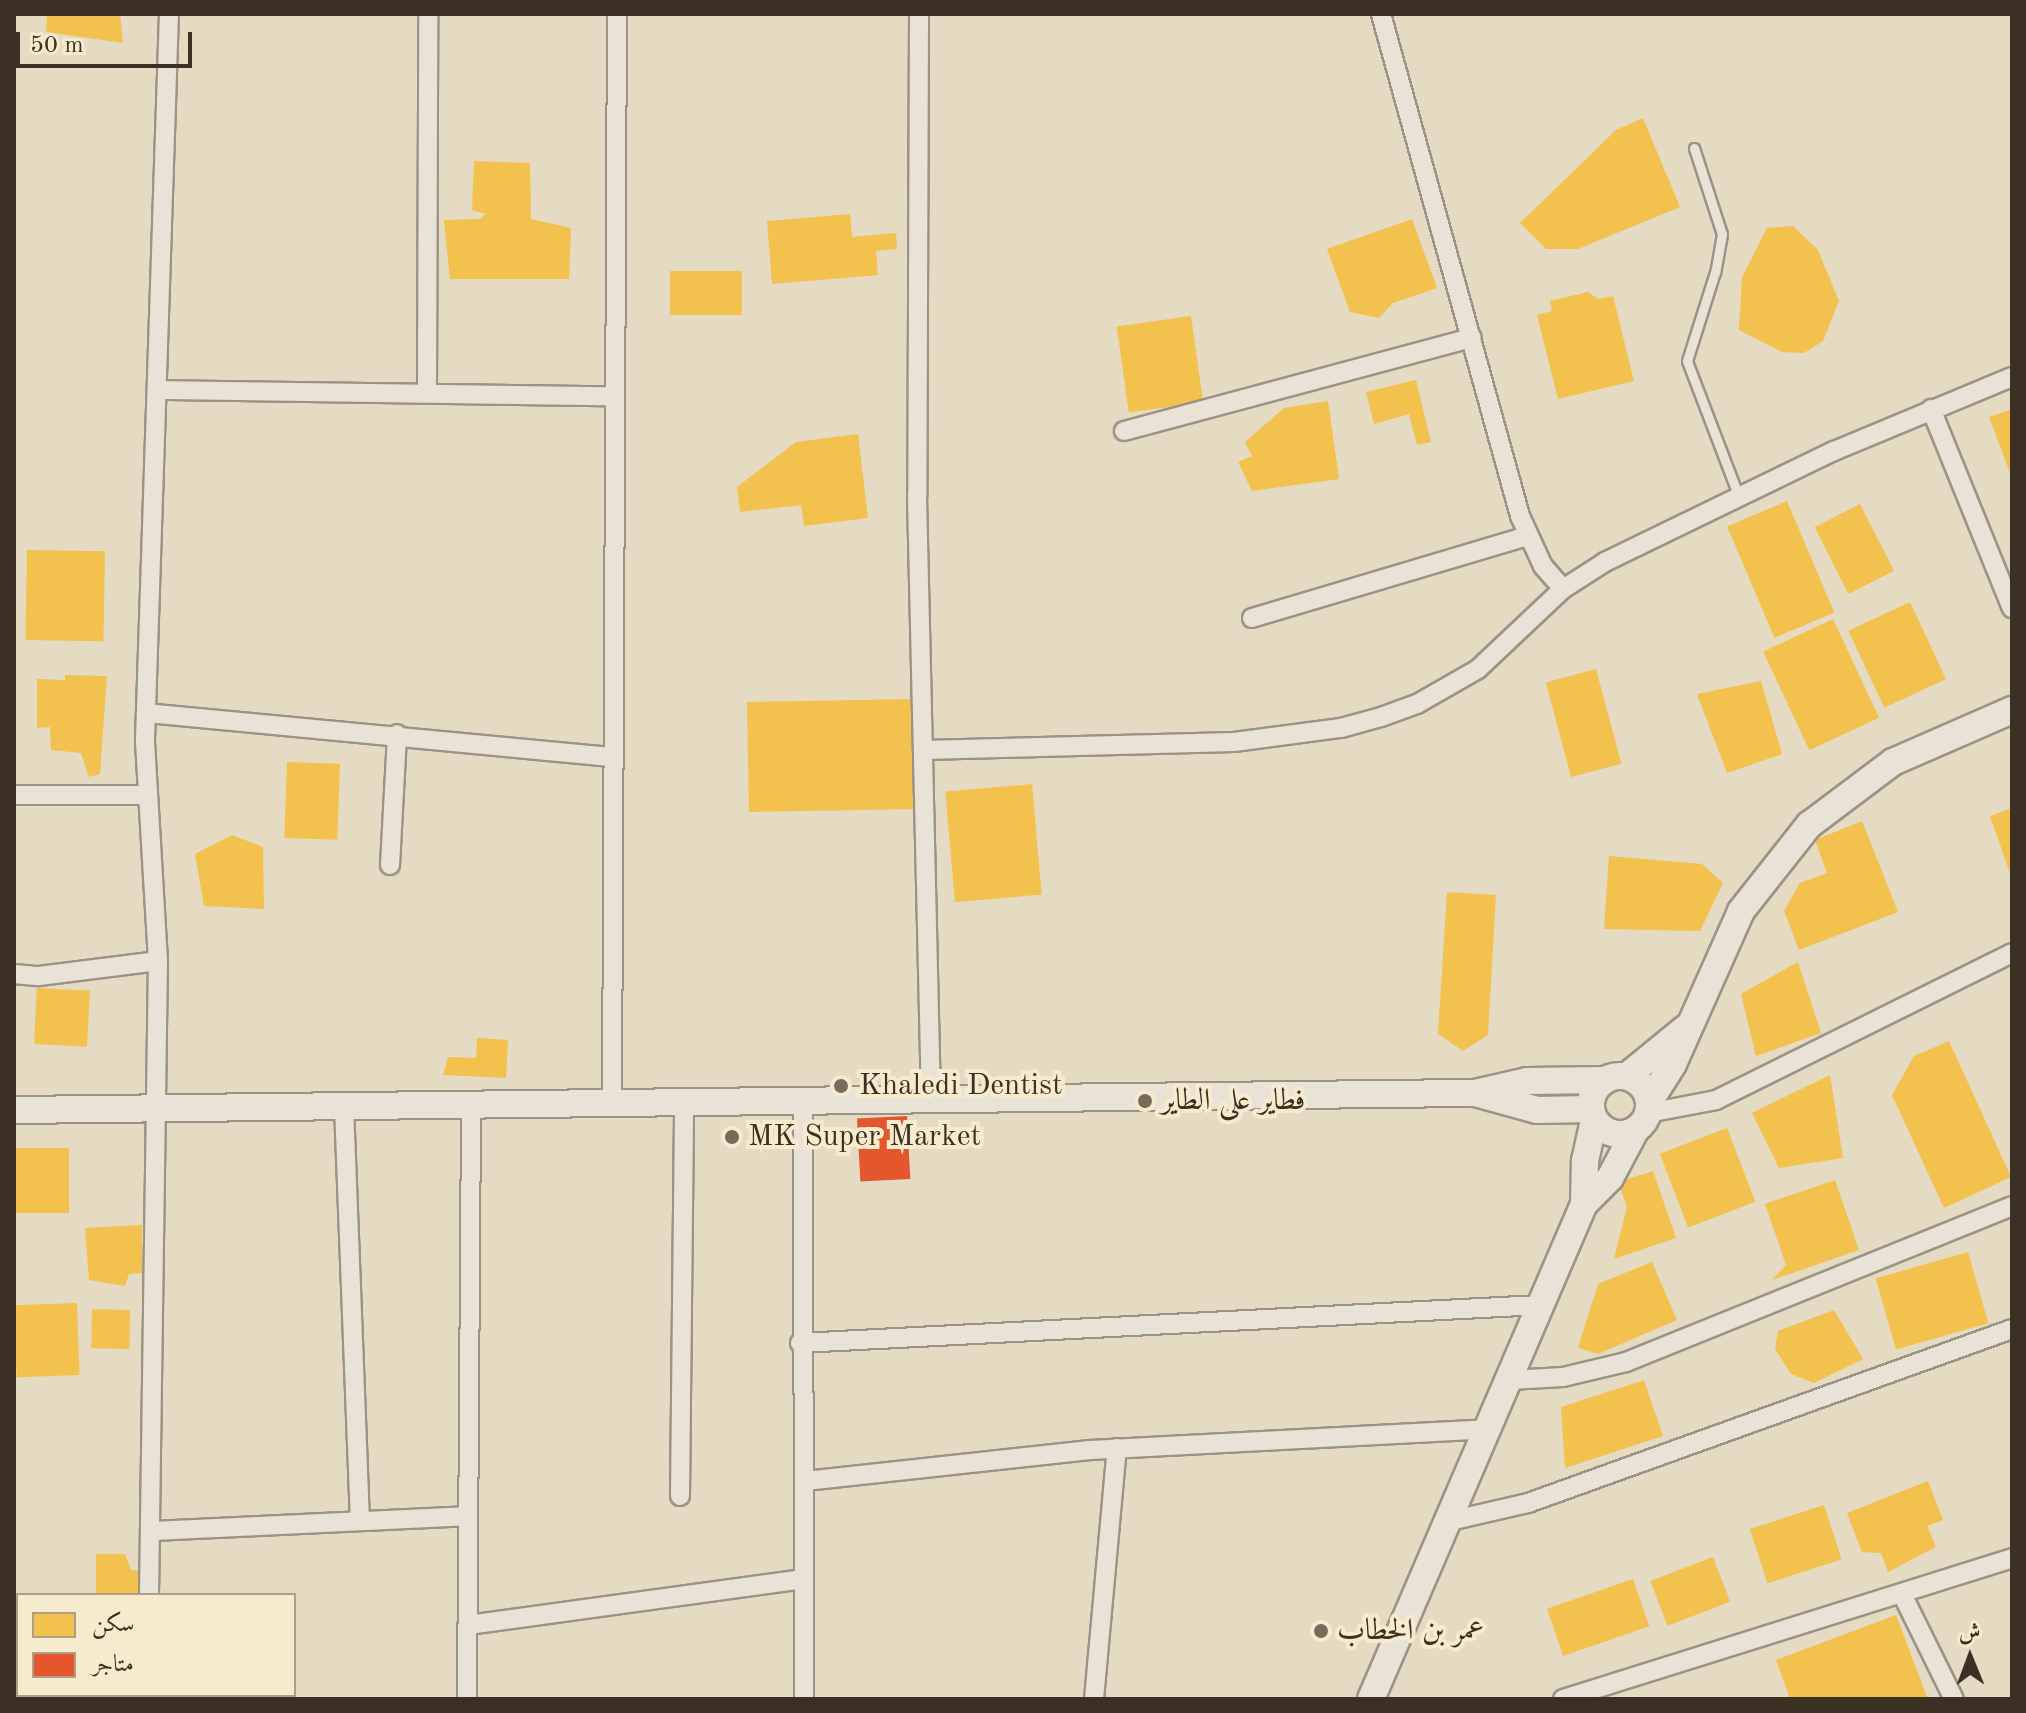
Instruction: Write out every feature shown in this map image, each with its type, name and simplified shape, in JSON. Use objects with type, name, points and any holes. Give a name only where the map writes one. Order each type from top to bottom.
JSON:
[{"type":"street","points":[[149,1593],[158,961],[146,795],[146,713],[169,14]]},
{"type":"street","points":[[427,390],[428,14]]},
{"type":"street","points":[[612,1103],[610,757],[617,14]]},
{"type":"street","points":[[919,14],[917,497],[931,1100]]},
{"type":"street","points":[[1381,14],[1527,536],[1563,589]]},
{"type":"street","points":[[1124,431],[1472,338]]},
{"type":"street","points":[[924,750],[1234,742],[1341,728],[1417,704],[1448,688],[1501,650],[1563,589],[1605,562],[1931,409],[2012,377]]},
{"type":"street","points":[[159,390],[427,390],[613,396]]},
{"type":"street","points":[[1931,409],[2012,608]]},
{"type":"street","points":[[1252,618],[1527,536]]},
{"type":"street","points":[[1584,1204],[1610,1178],[1644,1115],[1690,1025],[1741,911],[1809,825],[1893,762],[2012,710]]},
{"type":"street","points":[[146,713],[397,734],[610,757]]},
{"type":"street","points":[[390,865],[397,734]]},
{"type":"street","points":[[14,795],[146,795]]},
{"type":"street","points":[[1475,1093],[1524,1108],[1592,1114],[1612,1133],[1644,1115],[1716,1100],[2012,953]]},
{"type":"street","points":[[14,974],[158,961]]},
{"type":"street","points":[[1371,1699],[1584,1204],[1585,1161],[1597,1087],[1616,1078],[1690,1025]]},
{"type":"street","points":[[14,1110],[1475,1093],[1527,1081],[1616,1078],[1638,1082],[1644,1115]]},
{"type":"street","points":[[803,1101],[800,1343],[805,1481],[804,1699]]},
{"type":"street","points":[[680,1496],[684,1102]]},
{"type":"street","points":[[467,1699],[471,1105]]},
{"type":"street","points":[[344,1106],[360,1520]]},
{"type":"street","points":[[1510,1380],[1563,1377],[1626,1362],[2012,1206]]},
{"type":"street","points":[[800,1343],[1541,1305]]},
{"type":"street","points":[[1450,1521],[1528,1503],[2012,1329]]},
{"type":"street","points":[[805,1481],[1117,1448],[1487,1429]]},
{"type":"street","points":[[1094,1699],[1117,1448]]},
{"type":"street","points":[[151,1531],[468,1516]]},
{"type":"street","points":[[1563,1699],[2012,1558]]},
{"type":"street","points":[[468,1625],[804,1579]]},
{"type":"street","points":[[1902,1594],[1954,1699]]},
{"type":"lane","points":[[1694,148],[1722,234],[1715,272],[1687,361],[1739,497]]},
{"type":"building: سكن","points":[[47,14],[120,14],[123,43],[46,32]]},
{"type":"building: سكن","points":[[1643,118],[1680,207],[1578,249],[1546,249],[1520,223],[1616,130]]},
{"type":"building: سكن","points":[[474,161],[530,163],[531,219],[571,228],[569,279],[450,279],[444,220],[480,219],[486,214],[472,210]]},
{"type":"building: سكن","points":[[850,214],[852,237],[896,233],[897,249],[876,251],[878,275],[772,284],[767,221]]},
{"type":"building: سكن","points":[[1412,219],[1437,288],[1393,303],[1379,318],[1350,312],[1327,249]]},
{"type":"building: سكن","points":[[1793,226],[1818,250],[1839,301],[1823,341],[1804,353],[1782,352],[1739,330],[1742,277],[1767,228]]},
{"type":"building: سكن","points":[[670,271],[742,271],[742,315],[670,315]]},
{"type":"building: سكن","points":[[1588,292],[1598,299],[1613,296],[1634,381],[1558,399],[1537,315],[1552,311],[1550,301]]},
{"type":"building: سكن","points":[[1191,316],[1203,402],[1129,413],[1117,326]]},
{"type":"building: سكن","points":[[1416,380],[1431,442],[1417,445],[1409,414],[1374,424],[1366,392]]},
{"type":"building: سكن","points":[[1328,401],[1339,479],[1252,491],[1238,462],[1252,456],[1245,442],[1284,408]]},
{"type":"building: سكن","points":[[2012,409],[2012,478],[1989,417]]},
{"type":"building: سكن","points":[[858,434],[868,518],[804,526],[801,505],[740,512],[737,487],[796,442]]},
{"type":"building: سكن","points":[[1787,501],[1834,612],[1774,638],[1727,526]]},
{"type":"building: سكن","points":[[1860,504],[1894,571],[1849,594],[1815,527]]},
{"type":"building: سكن","points":[[27,550],[105,551],[103,641],[25,640]]},
{"type":"building: سكن","points":[[1910,602],[1946,679],[1884,708],[1848,631]]},
{"type":"building: سكن","points":[[1833,619],[1879,718],[1809,750],[1763,652]]},
{"type":"building: سكن","points":[[1596,669],[1621,764],[1571,777],[1546,682]]},
{"type":"building: سكن","points":[[65,675],[107,676],[100,774],[89,777],[81,753],[51,750],[50,727],[37,728],[37,679],[65,680]]},
{"type":"building: سكن","points":[[1761,681],[1782,754],[1727,773],[1697,694]]},
{"type":"building: سكن","points":[[913,699],[915,809],[749,812],[747,702]]},
{"type":"building: سكن","points":[[287,762],[340,764],[337,840],[284,838]]},
{"type":"building: سكن","points":[[1032,784],[1042,895],[955,902],[945,792]]},
{"type":"building: سكن","points":[[2012,808],[2012,879],[1990,816]]},
{"type":"building: سكن","points":[[1862,821],[1898,912],[1799,950],[1784,911],[1800,883],[1827,873],[1815,840]]},
{"type":"building: سكن","points":[[232,835],[263,847],[264,909],[204,906],[195,854]]},
{"type":"building: سكن","points":[[1609,856],[1702,864],[1723,883],[1700,931],[1604,929]]},
{"type":"building: سكن","points":[[1447,892],[1496,895],[1488,1035],[1463,1051],[1438,1034]]},
{"type":"building: سكن","points":[[1798,962],[1821,1033],[1756,1056],[1741,994]]},
{"type":"building: سكن","points":[[37,988],[90,991],[87,1047],[34,1044]]},
{"type":"building: سكن","points":[[477,1038],[508,1040],[506,1078],[443,1075],[448,1057],[476,1058]]},
{"type":"building: سكن","points":[[1949,1041],[2011,1177],[1944,1208],[1892,1095],[1914,1056]]},
{"type":"building: سكن","points":[[1830,1075],[1843,1158],[1779,1168],[1752,1113]]},
{"type":"building: سكن","points":[[1727,1128],[1755,1202],[1688,1228],[1660,1154]]},
{"type":"building: سكن","points":[[14,1148],[69,1148],[69,1213],[14,1213]]},
{"type":"building: سكن","points":[[1653,1171],[1676,1238],[1614,1259],[1627,1207],[1618,1182]]},
{"type":"building: سكن","points":[[1835,1180],[1859,1250],[1772,1280],[1786,1265],[1765,1204]]},
{"type":"building: سكن","points":[[142,1225],[142,1273],[129,1274],[125,1286],[89,1280],[85,1228]]},
{"type":"building: سكن","points":[[1968,1252],[1988,1323],[1896,1350],[1876,1278]]},
{"type":"building: سكن","points":[[1652,1262],[1677,1320],[1598,1354],[1578,1348],[1598,1284]]},
{"type":"building: سكن","points":[[77,1303],[80,1375],[17,1377],[14,1305]]},
{"type":"building: سكن","points":[[92,1309],[130,1310],[129,1349],[91,1348]]},
{"type":"building: سكن","points":[[1834,1310],[1863,1359],[1814,1383],[1791,1374],[1775,1349],[1778,1331]]},
{"type":"building: سكن","points":[[1644,1380],[1663,1436],[1565,1468],[1561,1407]]},
{"type":"building: سكن","points":[[1928,1481],[1943,1520],[1927,1526],[1936,1547],[1888,1572],[1881,1553],[1862,1552],[1847,1513]]},
{"type":"building: سكن","points":[[1824,1505],[1842,1559],[1767,1583],[1750,1529]]},
{"type":"building: سكن","points":[[96,1554],[125,1554],[131,1570],[143,1571],[143,1593],[96,1593]]},
{"type":"building: سكن","points":[[1713,1557],[1730,1602],[1668,1626],[1650,1581]]},
{"type":"building: سكن","points":[[1633,1579],[1649,1626],[1563,1656],[1547,1609]]},
{"type":"building: سكن","points":[[1896,1615],[1927,1697],[1790,1699],[1776,1660]]},
{"type":"building: سكن","points":[[14,1652],[16,1652],[16,1680]]},
{"type":"building: سكن","points":[[14,1696],[63,1697],[63,1699],[14,1699]]},
{"type":"building: متاجر","points":[[907,1116],[910,1179],[860,1182],[857,1119]]},
{"type":"place","name":"Khaledi Dentist","points":[[841,1086]]},
{"type":"place","name":"فطاير على الطاير","points":[[1145,1101]]},
{"type":"place","name":"MK Super Market","points":[[732,1137]]},
{"type":"place","name":"عمر بن الخطاب","points":[[1321,1631]]}]
